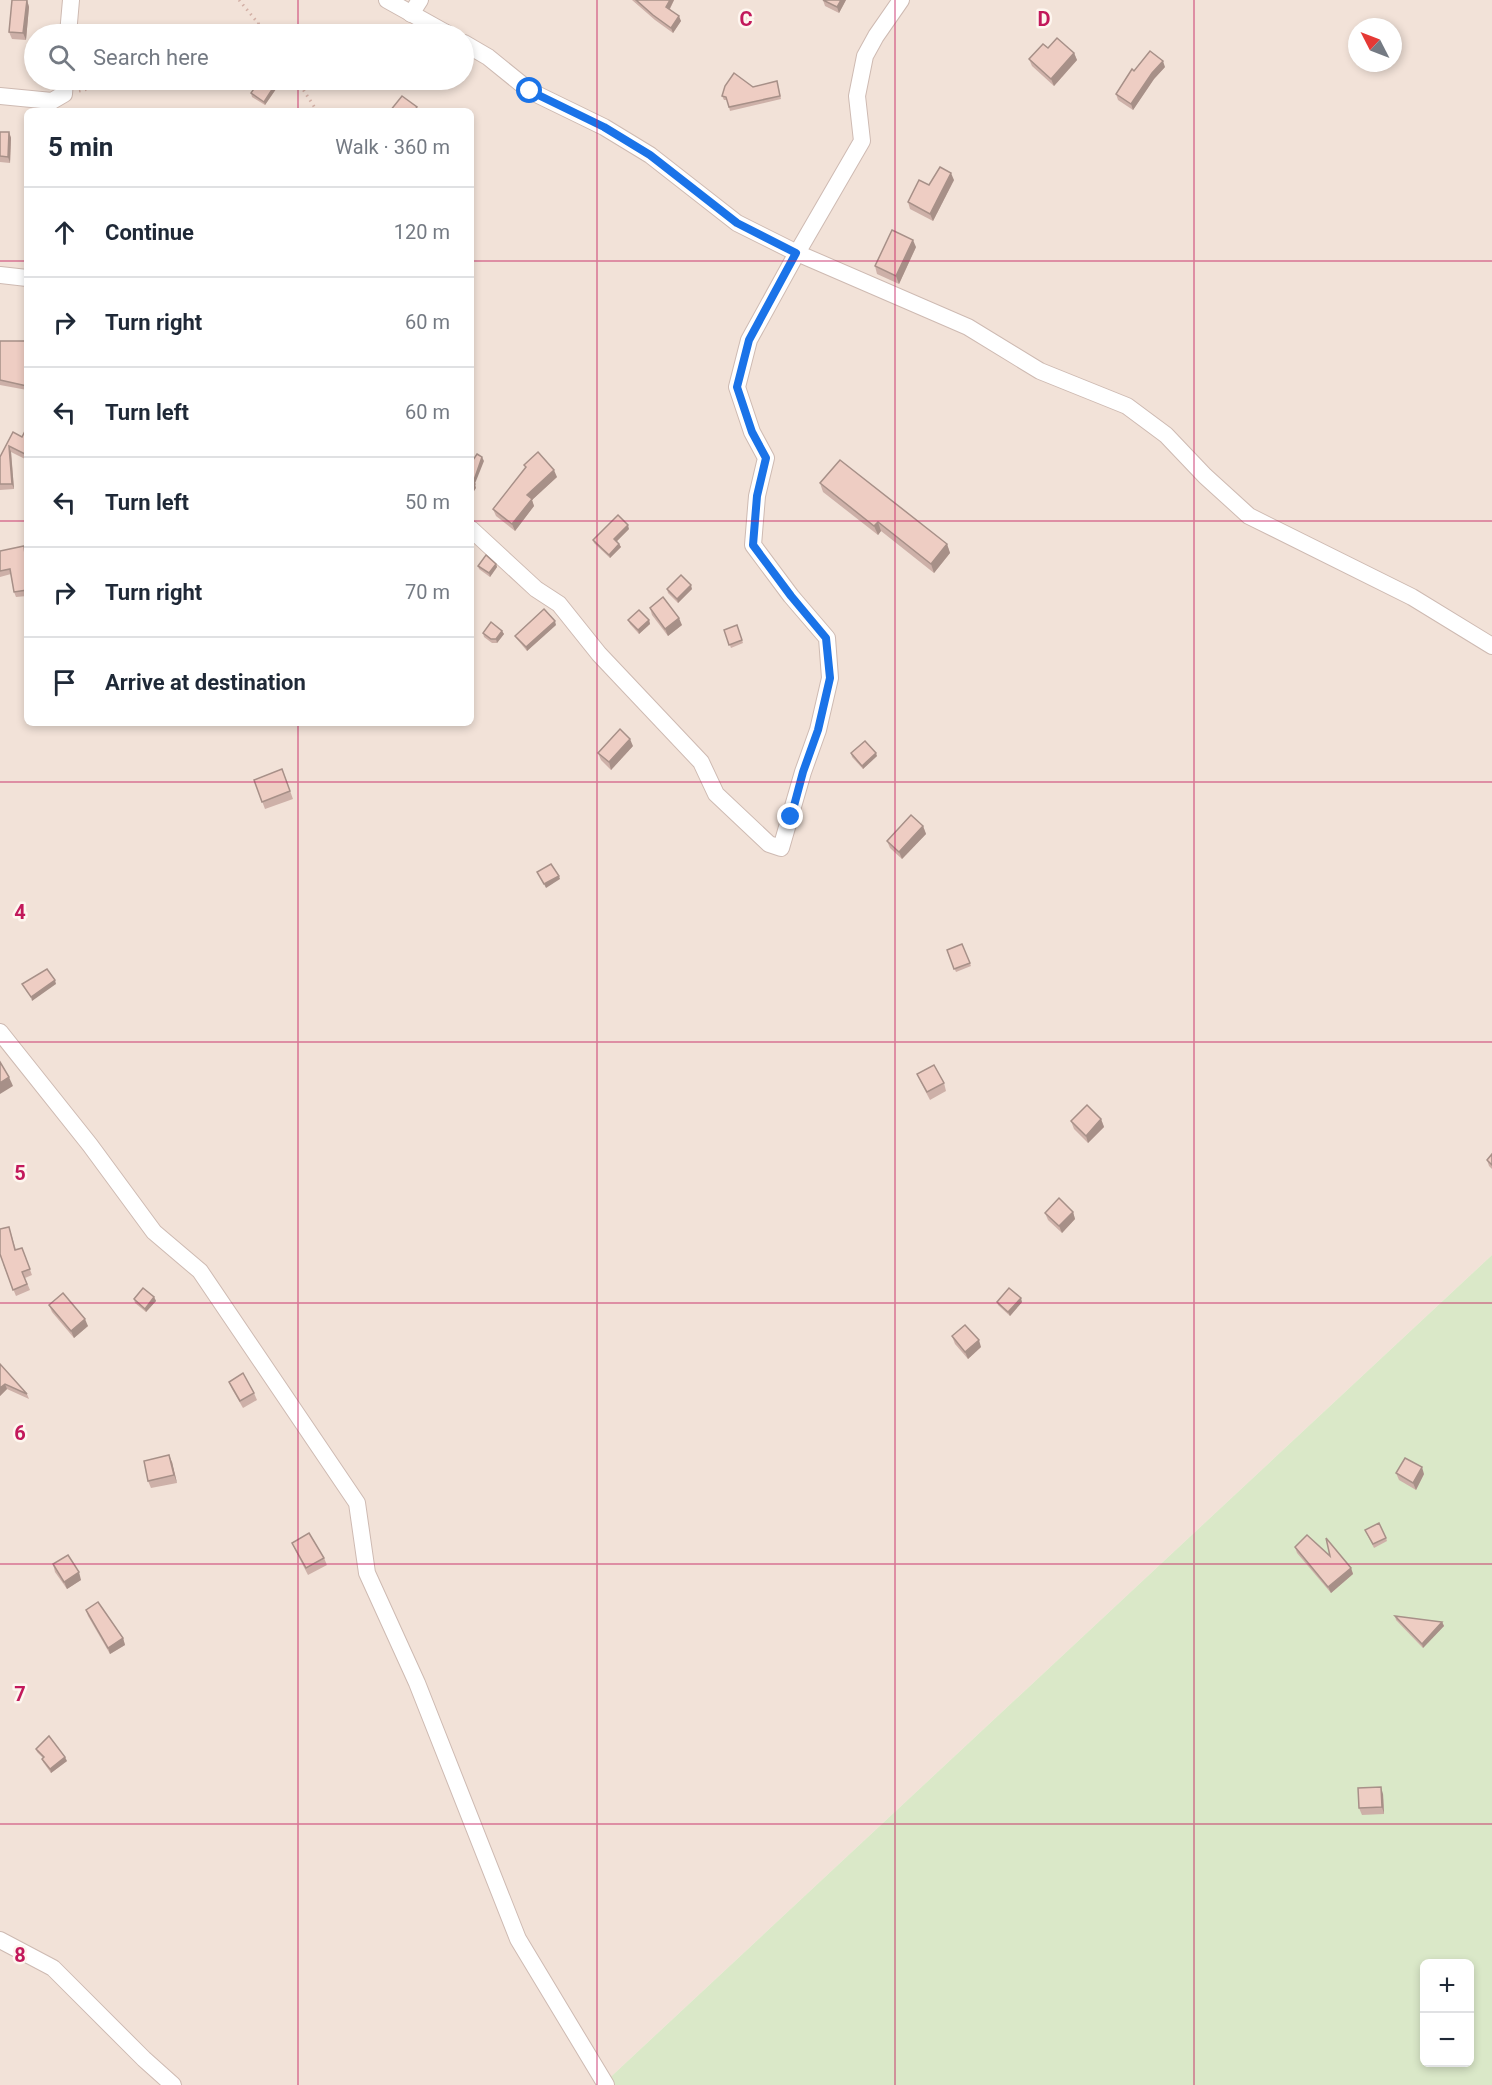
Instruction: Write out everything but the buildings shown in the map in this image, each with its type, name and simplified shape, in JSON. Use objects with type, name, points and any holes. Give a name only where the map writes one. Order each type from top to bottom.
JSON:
[{"type":"street","points":[[69,24],[71,0]]},
{"type":"street","points":[[387,0],[415,7],[436,24]]},
{"type":"street","points":[[474,532],[536,589],[560,604],[599,654],[701,762],[716,794],[769,844],[781,848],[818,730],[830,678],[826,638],[753,545],[757,496],[766,458],[752,432],[737,387],[749,340],[796,253],[862,141],[857,96],[865,56],[901,0]]},
{"type":"street","points":[[474,49],[488,57],[530,91],[604,127],[650,155],[737,223],[796,253],[968,327],[1040,370],[1127,406],[1166,435],[1205,476],[1249,516],[1412,597],[1492,646]]},
{"type":"street","points":[[0,96],[59,96]]},
{"type":"street","points":[[0,275],[24,278]]},
{"type":"street","points":[[0,1032],[154,1232],[200,1271],[357,1503],[366,1574],[417,1683],[518,1939],[606,2085]]},
{"type":"street","points":[[0,1940],[53,1968],[173,2085]]},
{"type":"path","points":[[239,0],[259,23]]},
{"type":"path","points":[[59,96],[85,90]]},
{"type":"path","points":[[303,90],[315,108]]},
{"type":"shaded area","points":[[0,0],[1492,0],[1492,1255],[602,2085],[0,2085]]},
{"type":"green space","points":[[1492,1255],[1492,2085],[602,2085]]},
{"type":"route","points":[[530,91],[604,127],[650,155],[737,223],[796,253],[749,340],[737,387],[752,432],[766,458],[757,496],[753,545],[826,638],[830,678],[818,730],[803,772],[791,817]]}]
